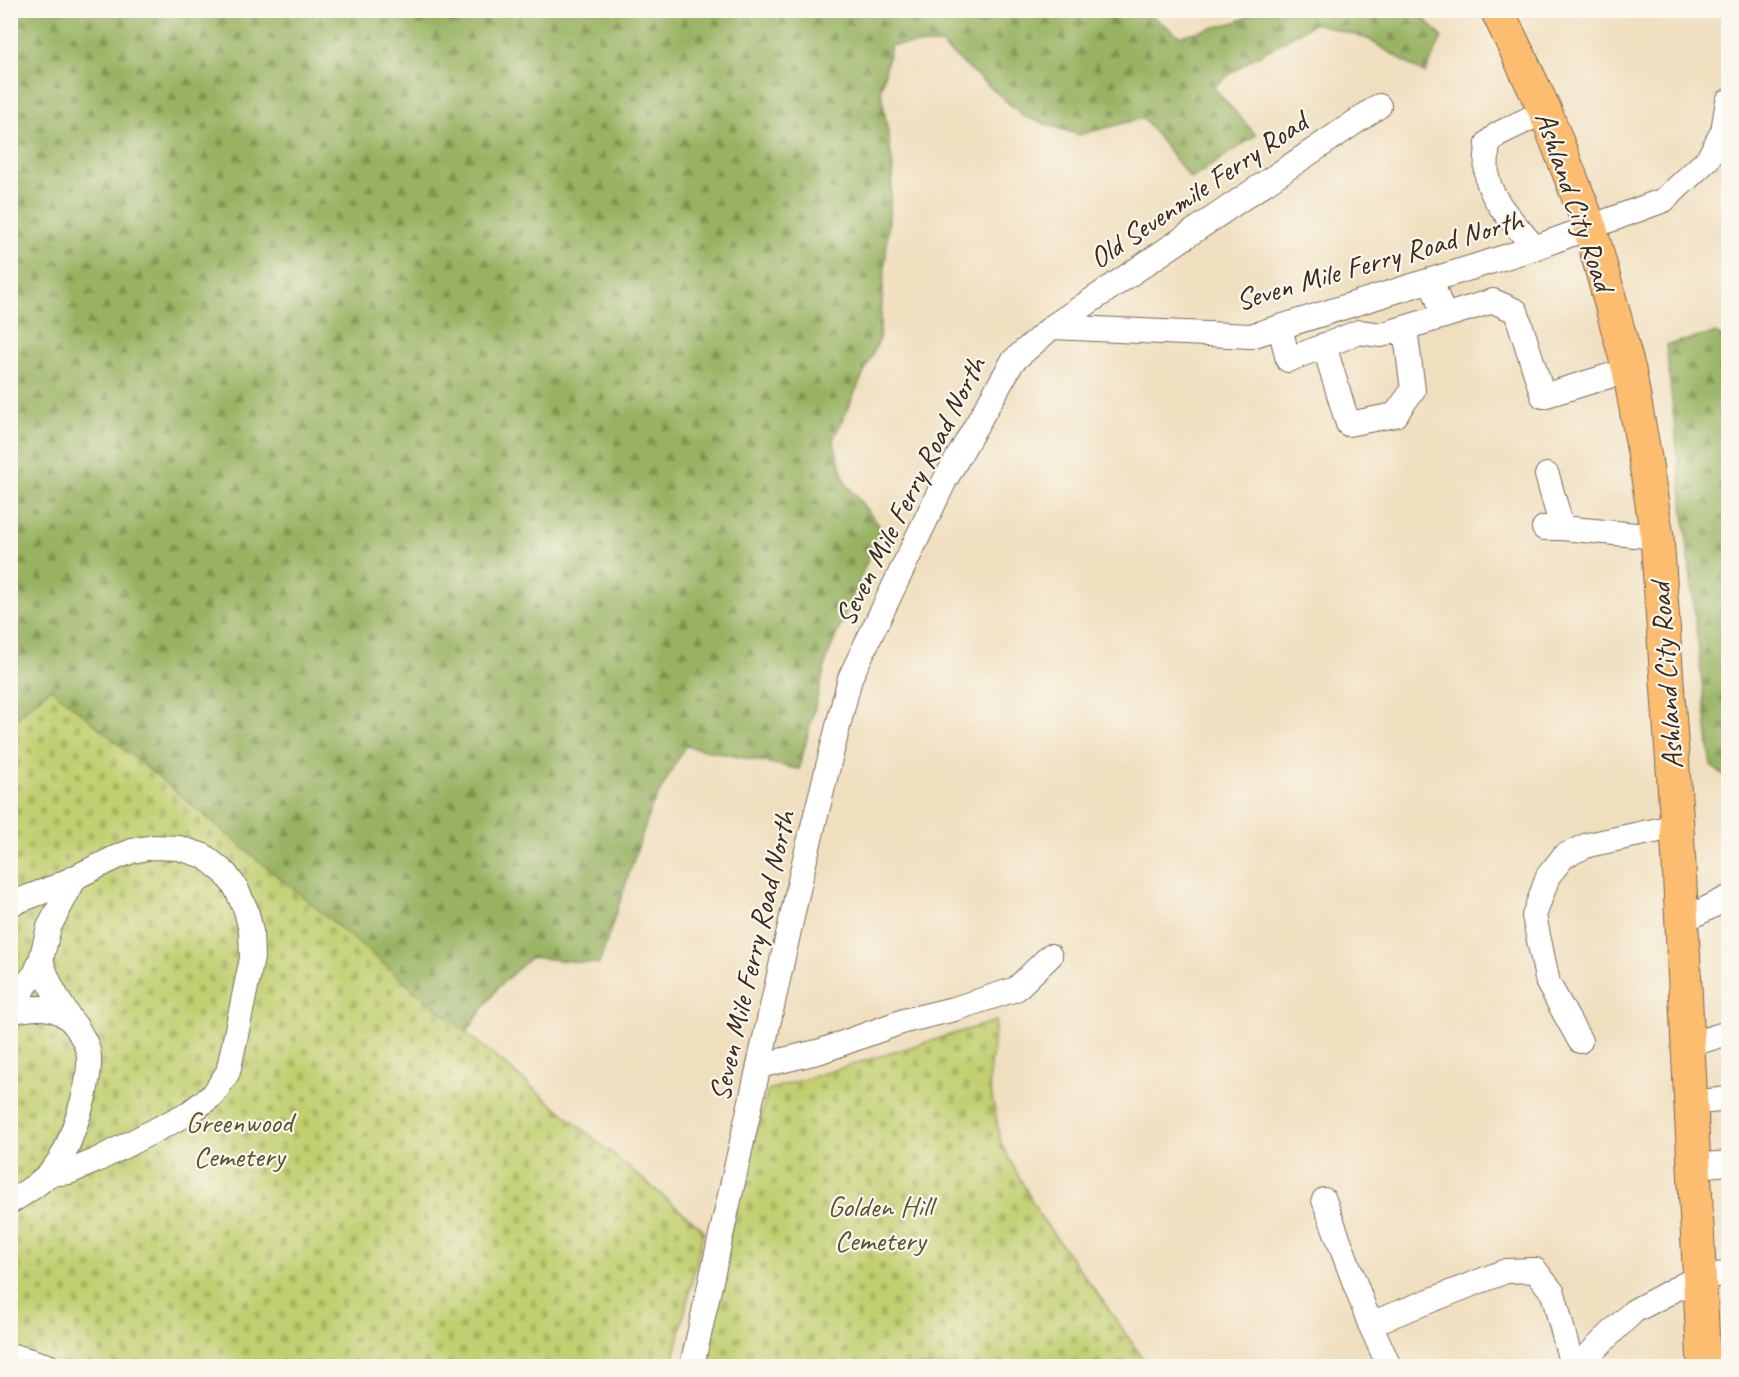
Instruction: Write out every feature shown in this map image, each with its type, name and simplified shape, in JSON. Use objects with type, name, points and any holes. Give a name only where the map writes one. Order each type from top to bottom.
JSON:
[{"type":"highway","name":"Ashland City Road","points":[[1497,10],[1545,111],[1590,227],[1629,370],[1645,458],[1657,537],[1677,826],[1695,1166],[1714,1275],[1704,1366]]},
{"type":"street","name":"Seven Mile Ferry Road North","points":[[692,1366],[804,863],[850,678],[945,480],[1013,361],[1052,327],[1251,336],[1534,248],[1664,200],[1708,159],[1723,131],[1728,101]]},
{"type":"street","name":"Old Sevenmile Ferry Road","points":[[1052,327],[1379,106]]},
{"type":"street","points":[[1534,248],[1505,214],[1493,193],[1488,179],[1488,143],[1498,134],[1545,111]]},
{"type":"street","points":[[1431,280],[1444,316]]},
{"type":"street","points":[[1280,327],[1288,360],[1359,332],[1381,335],[1493,301],[1516,311],[1543,396],[1629,370]]},
{"type":"street","points":[[1324,345],[1348,424],[1395,415],[1413,390],[1405,328]]},
{"type":"street","points":[[1547,474],[1553,528],[1657,537]]},
{"type":"street","points":[[1580,1041],[1548,983],[1534,916],[1548,876],[1564,856],[1588,845],[1677,826]]},
{"type":"street","points":[[11,904],[55,887],[132,851],[153,847],[179,848],[204,856],[225,873],[236,888],[246,910],[251,931],[252,958],[228,1072],[213,1095],[189,1113],[95,1161],[69,1172],[49,1174]]},
{"type":"street","points":[[10,1004],[34,974],[49,927],[75,878]]},
{"type":"street","points":[[1682,921],[1728,898]]},
{"type":"street","points":[[10,1203],[49,1174],[60,1160],[70,1141],[85,1095],[89,1055],[85,1041],[57,999],[45,973],[43,928],[35,916],[21,906],[11,904]]},
{"type":"street","points":[[759,1066],[821,1051],[904,1022],[1016,989],[1050,956]]},
{"type":"street","points":[[10,1012],[27,1008],[46,1008],[59,1011],[69,1017]]},
{"type":"street","points":[[1688,1045],[1728,1034]]},
{"type":"street","points":[[1691,1103],[1728,1099]]},
{"type":"street","points":[[1695,1166],[1728,1162]]},
{"type":"street","points":[[1324,1200],[1370,1324],[1389,1366]]},
{"type":"street","points":[[1370,1324],[1506,1271],[1535,1269],[1553,1293],[1572,1366]]},
{"type":"street","points":[[1577,1366],[1634,1311],[1714,1275]]},
{"type":"street","points":[[10,1355],[48,1366]]},
{"type":"green space","points":[[1143,10],[1180,36],[1236,22],[1259,11],[1416,10],[1442,37],[1425,74],[1368,39],[1315,23],[1244,64],[1213,87],[1256,135],[1191,179],[1143,118],[1079,135],[1025,117],[940,44],[891,45],[881,90],[893,167],[879,340],[833,440],[845,482],[881,528],[828,655],[799,769],[685,746],[651,808],[599,964],[531,957],[499,986],[431,1083],[11,752],[11,11]]},
{"type":"green space","points":[[1716,333],[1728,341],[1728,778],[1711,766],[1666,345]]},
{"type":"green space","name":"Greenwood Cemetery","points":[[51,688],[704,1230],[672,1366],[11,1366],[11,722]]},
{"type":"green space","name":"Golden Hill Cemetery","points":[[996,1021],[989,1082],[1001,1143],[1040,1216],[1148,1366],[703,1366],[738,1192],[768,1090]]}]
